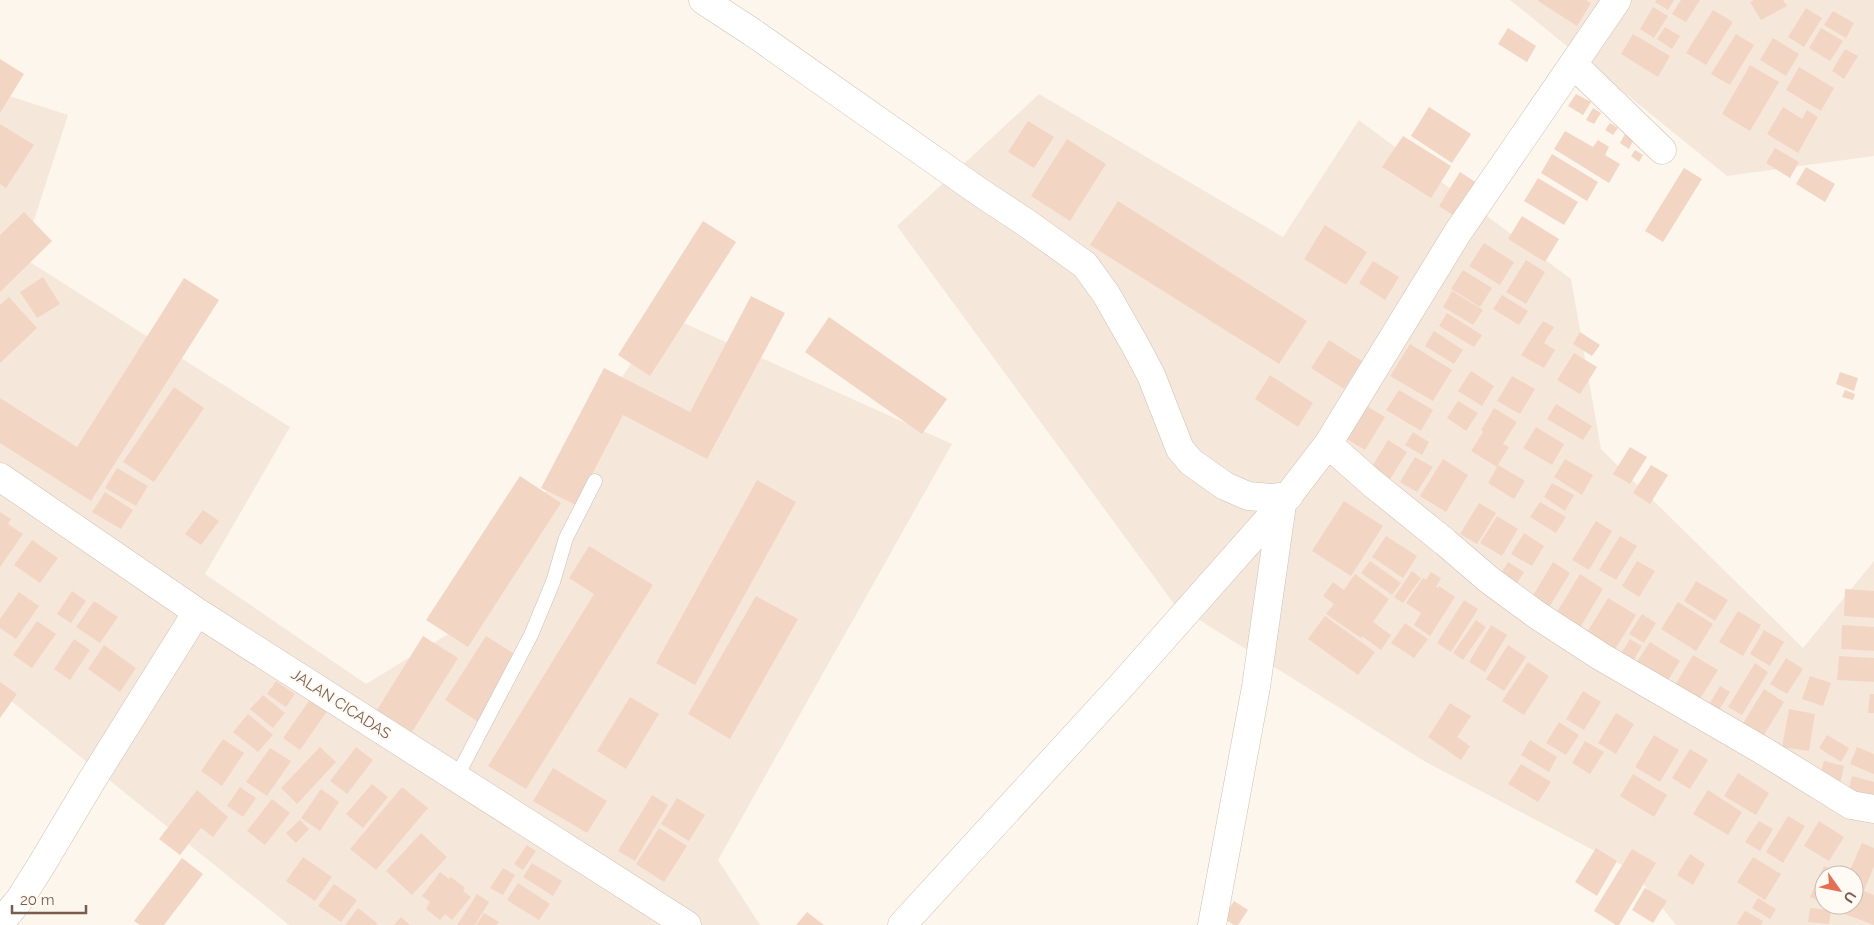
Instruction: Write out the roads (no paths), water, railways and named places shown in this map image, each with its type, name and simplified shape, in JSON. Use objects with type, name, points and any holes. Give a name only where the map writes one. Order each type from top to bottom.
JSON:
[{"type":"street","points":[[703,0],[752,32],[1085,265],[1106,294],[1134,343],[1151,375],[1180,449],[1191,462],[1225,486],[1248,496],[1286,500]]},
{"type":"street","points":[[902,925],[1121,686],[1286,500],[1328,444],[1458,232],[1617,0]]},
{"type":"street","points":[[1573,64],[1662,150]]},
{"type":"street","points":[[1328,444],[1488,579],[1537,615],[1600,656],[1762,750],[1851,805],[1874,809]]},
{"type":"street","name":"JALAN CICADAS","points":[[0,477],[197,612],[688,925]]},
{"type":"street","points":[[1212,925],[1256,687],[1286,500]]},
{"type":"street","points":[[0,922],[24,892],[197,612]]},
{"type":"lane","points":[[456,778],[531,635],[553,582],[566,538],[596,482]]}]
